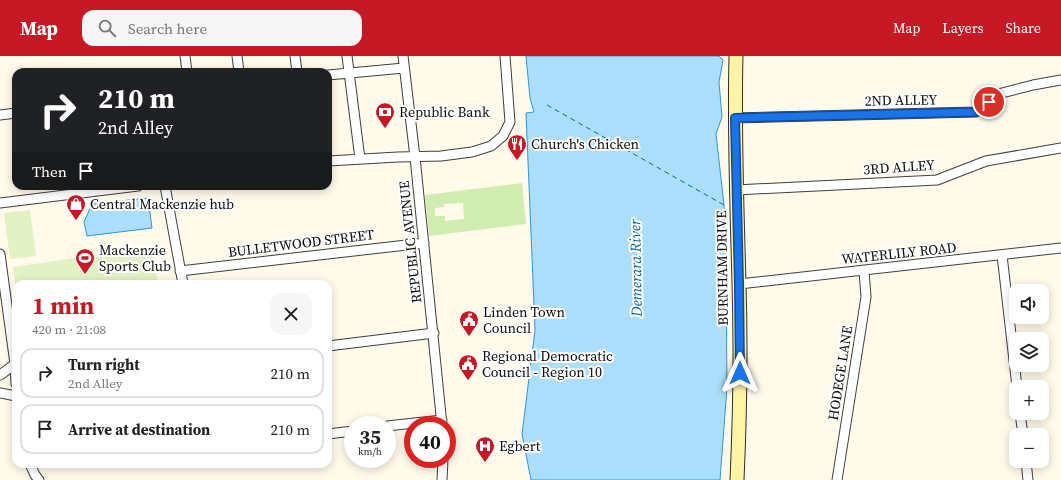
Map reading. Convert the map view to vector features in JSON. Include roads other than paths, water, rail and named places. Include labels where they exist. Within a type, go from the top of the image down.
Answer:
[{"type":"street","points":[[185,56],[186,68]]},
{"type":"street","points":[[237,56],[238,68]]},
{"type":"street","points":[[295,56],[296,68]]},
{"type":"street","points":[[348,56],[360,159]]},
{"type":"street","name":"REPUBLIC AVENUE","points":[[403,56],[434,333],[441,416]]},
{"type":"street","points":[[332,161],[430,157],[472,152],[491,146],[503,136],[510,122],[505,56]]},
{"type":"street","name":"BURNHAM DRIVE","points":[[736,56],[735,118],[740,403],[737,480]]},
{"type":"street","points":[[332,75],[404,68]]},
{"type":"street","name":"2ND ALLEY","points":[[735,118],[976,112],[1002,93],[1061,80]]},
{"type":"street","points":[[0,115],[12,114]]},
{"type":"street","name":"3RD ALLEY","points":[[736,190],[937,180],[986,161],[1061,148]]},
{"type":"street","points":[[0,203],[106,190]]},
{"type":"street","points":[[166,190],[182,280]]},
{"type":"street","name":"BULLETWOOD STREET","points":[[180,271],[424,243]]},
{"type":"street","name":"WATERLILY ROAD","points":[[739,284],[1061,248]]},
{"type":"street","points":[[0,254],[2,296],[12,348]]},
{"type":"street","points":[[1002,255],[1016,380]]},
{"type":"street","name":"HODEGE LANE","points":[[836,480],[866,297],[864,271]]},
{"type":"street","points":[[332,346],[434,333]]},
{"type":"street","points":[[0,375],[12,366]]},
{"type":"street","points":[[0,393],[12,395]]},
{"type":"street","points":[[332,434],[344,432]]},
{"type":"street","points":[[32,468],[39,480]]},
{"type":"street","points":[[442,480],[443,468]]},
{"type":"street","points":[[1027,468],[1028,480]]},
{"type":"water","name":"Demerara River","points":[[526,56],[719,56],[723,60],[719,82],[722,117],[716,134],[724,205],[726,265],[727,387],[720,480],[531,480],[522,434],[535,330],[526,113],[534,112],[530,98]]},
{"type":"water","points":[[148,198],[152,228],[87,236],[84,222],[92,204]]},
{"type":"place","name":"Republic Bank","points":[[385,129]]},
{"type":"place","name":"Church's Chicken","points":[[517,161]]},
{"type":"place","name":"Central Mackenzie hub","points":[[76,221]]},
{"type":"place","name":"Mackenzie Sports Club","points":[[85,275]]},
{"type":"place","name":"Linden Town Council","points":[[469,337]]},
{"type":"place","name":"Regional Democratic Council - Region 10","points":[[468,381]]},
{"type":"place","name":"Egbert","points":[[485,463]]}]
